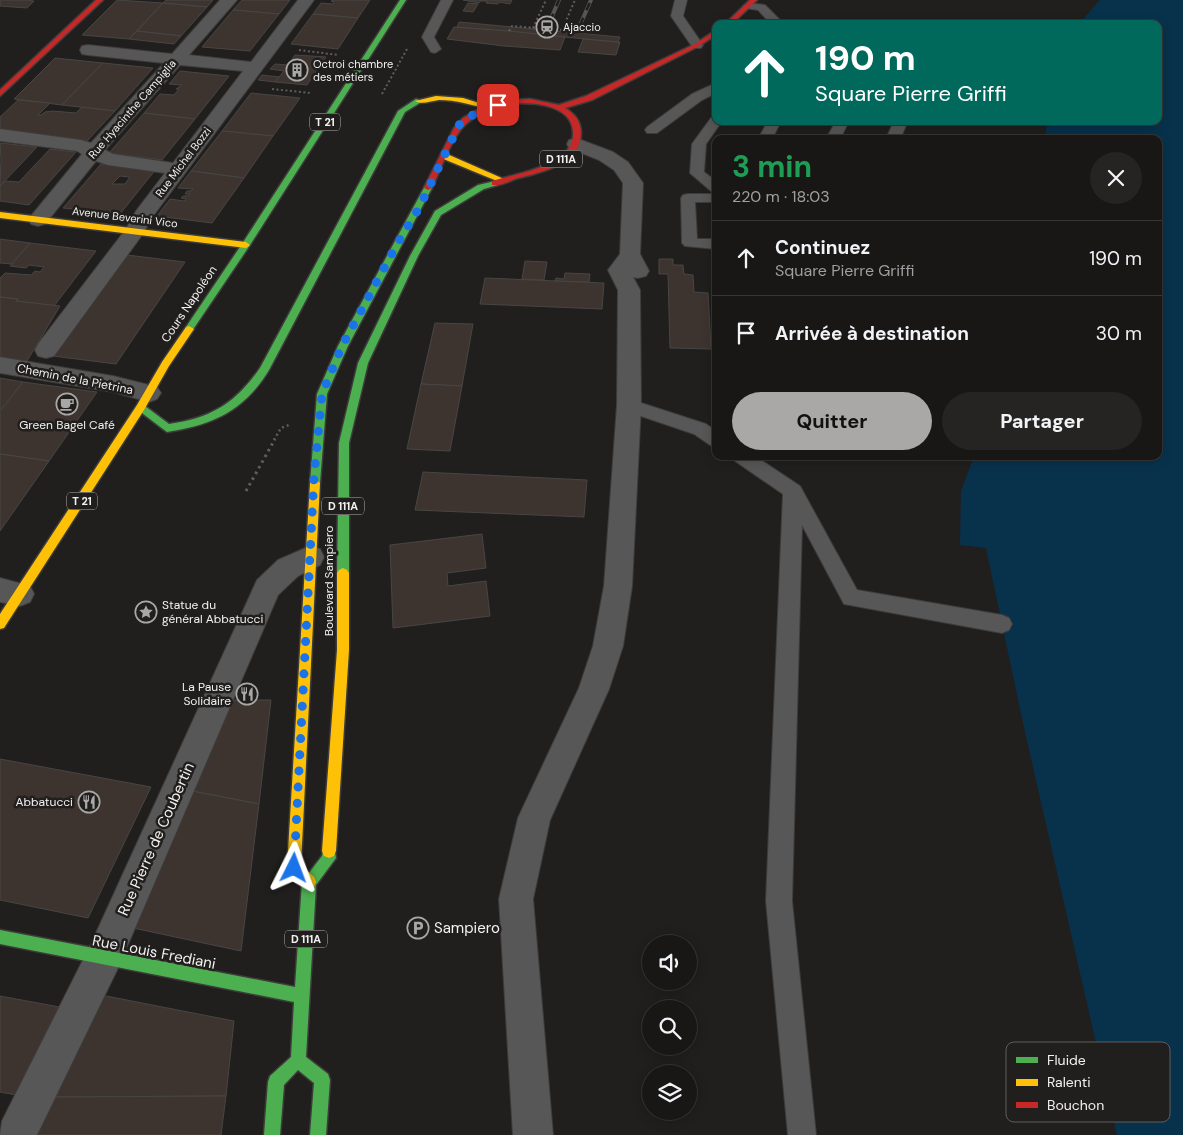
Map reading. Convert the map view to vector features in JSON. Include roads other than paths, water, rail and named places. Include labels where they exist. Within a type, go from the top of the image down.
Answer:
[{"type":"main road","points":[[0,94],[100,0]]},
{"type":"main road","name":"Cours Napoléon","points":[[0,624],[10,592],[145,400],[166,364],[246,245],[403,0]]},
{"type":"main road","points":[[733,20],[755,4]]},
{"type":"main road","points":[[560,107],[589,98],[697,45],[712,35]]},
{"type":"main road","points":[[145,400],[167,428],[186,427],[222,413],[251,390],[264,370],[402,111],[415,102],[445,98],[470,100],[488,107]]},
{"type":"main road","name":"D 111A","points":[[444,156],[459,125],[488,107],[509,102],[527,102],[560,107],[570,114],[576,125],[576,144],[567,155],[553,164],[531,172],[500,179]]},
{"type":"main road","points":[[444,156],[500,179]]},
{"type":"main road","name":"Boulevard Sampiero","points":[[444,156],[419,208],[396,246],[342,346],[322,394],[310,557],[294,868],[310,882],[328,858],[343,650],[344,443],[363,363],[414,256],[438,213],[476,189],[500,179]]},
{"type":"main road","name":"Avenue Beverini Vico","points":[[0,215],[246,245]]},
{"type":"main road","name":"D 111A","points":[[298,1060],[310,882]]},
{"type":"main road","name":"Rue Louis Frediani","points":[[0,937],[302,996]]},
{"type":"main road","points":[[272,1135],[276,1082],[298,1060],[322,1080],[318,1135]]},
{"type":"street","name":"Rue Hyacinthe Campiglia","points":[[38,220],[93,152],[229,0]]},
{"type":"street","name":"Rue Michel Bozzi","points":[[46,350],[135,231],[143,215],[177,169],[306,0]]},
{"type":"street","points":[[88,50],[254,67]]},
{"type":"street","points":[[0,135],[81,146],[117,161],[177,169]]},
{"type":"street","points":[[533,1135],[516,899],[534,818],[594,689],[608,646],[618,586],[629,405],[629,290],[639,272],[630,254],[633,183],[621,166],[606,156],[576,144]]},
{"type":"street","name":"Chemin de la Pietrina","points":[[0,365],[95,381],[145,400]]},
{"type":"street","name":"Rue Pierre de Coubertin","points":[[16,1135],[104,957],[268,588],[288,568],[310,557]]},
{"type":"lane","points":[[435,49],[428,37],[446,0]]},
{"type":"lane","points":[[681,0],[677,16],[697,45]]},
{"type":"lane","points":[[755,4],[773,20]]},
{"type":"lane","points":[[697,97],[697,86],[710,76]]},
{"type":"lane","points":[[652,130],[697,97],[712,90]]},
{"type":"lane","points":[[712,185],[697,173],[699,144],[713,125]]},
{"type":"lane","points":[[712,198],[688,198],[690,242],[712,244]]},
{"type":"lane","points":[[629,405],[700,429],[712,437]]},
{"type":"lane","points":[[747,460],[793,491],[851,598],[1002,624]]},
{"type":"lane","points":[[793,491],[779,901],[802,1135]]},
{"type":"lane","points":[[0,1132],[12,1135]]},
{"type":"water","points":[[1100,0],[1183,0],[1183,1135],[1117,1135],[1114,1122],[1170,1122],[1170,1042],[1096,1042],[1023,723],[986,548],[960,545],[961,491],[973,460],[1162,460],[1162,135],[1045,135],[1047,125],[1162,125],[1162,20],[1082,20]]},
{"type":"railway","points":[[550,21],[559,0]]},
{"type":"railway","points":[[580,25],[591,0]]},
{"type":"place","name":"Ajaccio","points":[[547,27]]},
{"type":"place","name":"Octroi chambre des métiers","points":[[297,70]]},
{"type":"place","name":"Green Bagel Café","points":[[67,404]]},
{"type":"place","name":"Statue du général Abbatucci","points":[[146,612]]},
{"type":"place","name":"La Pause Solidaire","points":[[247,694]]},
{"type":"place","name":"Abbatucci","points":[[89,802]]},
{"type":"place","name":"Sampiero","points":[[418,928]]}]
